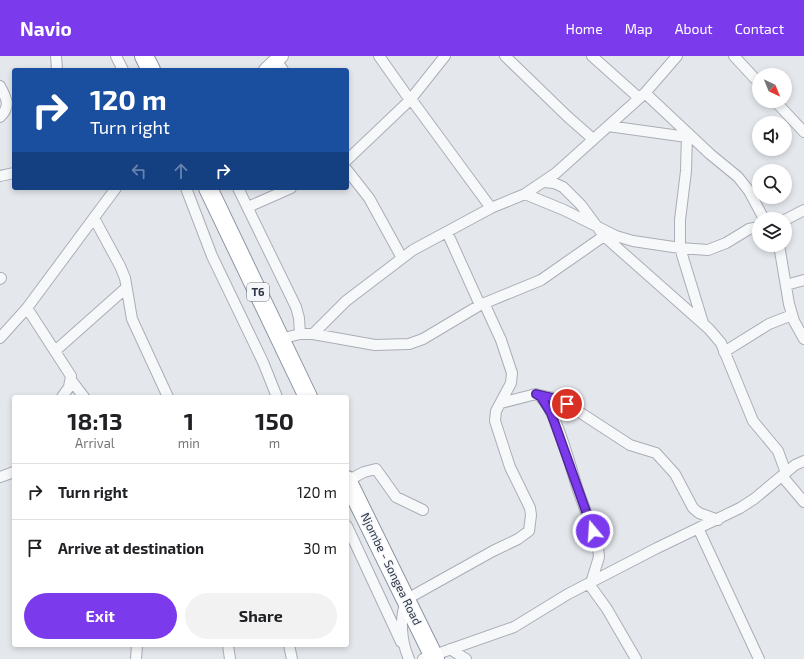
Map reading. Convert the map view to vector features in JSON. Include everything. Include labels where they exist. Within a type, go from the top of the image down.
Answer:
[{"type":"highway","points":[[144,56],[150,68]]},
{"type":"highway","name":"T6","points":[[209,190],[307,395]]},
{"type":"highway","name":"Njombe - Songea Road","points":[[349,485],[407,599],[416,620],[436,656]]},
{"type":"street","points":[[56,56],[57,68]]},
{"type":"street","points":[[116,56],[122,68]]},
{"type":"street","points":[[379,56],[491,208]]},
{"type":"street","points":[[349,158],[410,100],[445,56]]},
{"type":"street","points":[[505,56],[593,139]]},
{"type":"street","points":[[592,56],[642,96],[744,184],[760,212]]},
{"type":"street","points":[[313,334],[346,301],[402,258],[491,208],[525,194],[544,182],[642,96],[677,56]]},
{"type":"street","points":[[734,56],[752,75]]},
{"type":"street","points":[[0,86],[8,103],[8,108],[0,117]]},
{"type":"street","points":[[782,108],[803,128]]},
{"type":"street","points":[[608,126],[687,135]]},
{"type":"street","points":[[687,135],[686,171],[680,220],[680,248],[703,322]]},
{"type":"street","points":[[0,176],[12,173]]},
{"type":"street","points":[[349,173],[369,198],[402,258]]},
{"type":"street","points":[[544,182],[554,183],[563,187],[581,205],[601,232],[662,289],[703,322],[721,343],[753,421],[778,451],[784,475],[804,502]]},
{"type":"street","points":[[0,338],[26,308],[115,190]]},
{"type":"street","points":[[187,190],[212,256],[263,362],[276,395]]},
{"type":"street","points":[[239,190],[296,307],[299,318],[300,334]]},
{"type":"street","points":[[248,207],[286,190]]},
{"type":"street","points":[[525,194],[564,210],[601,232],[633,241],[680,248],[708,250],[726,243],[752,228]]},
{"type":"street","points":[[792,216],[804,210]]},
{"type":"street","points":[[94,218],[120,266],[132,319],[167,395]]},
{"type":"street","points":[[406,652],[402,618],[407,599],[492,551],[518,539],[529,530],[531,515],[530,508],[510,467],[495,421],[495,416],[511,383],[510,366],[501,340],[447,232]]},
{"type":"street","points":[[280,339],[300,334],[313,334],[375,345],[409,344],[423,339],[482,304],[541,280],[601,232]]},
{"type":"street","points":[[780,252],[792,315],[804,339]]},
{"type":"street","points":[[786,285],[804,280]]},
{"type":"street","points":[[55,351],[126,288]]},
{"type":"street","points":[[26,308],[71,376],[69,388],[64,395]]},
{"type":"street","points":[[724,352],[769,324],[792,315]]},
{"type":"street","points":[[71,380],[82,395]]},
{"type":"street","points":[[501,403],[536,394],[553,398],[567,404],[618,439],[630,445],[656,453],[675,474],[693,508],[699,513],[718,520]]},
{"type":"street","points":[[536,394],[544,401],[557,427],[596,541],[599,557],[590,584]]},
{"type":"street","points":[[436,656],[514,627],[563,597],[698,528],[718,520],[754,499],[804,461]]},
{"type":"street","points":[[349,480],[364,472],[376,469],[396,497],[422,510]]},
{"type":"street","points":[[0,477],[12,473]]},
{"type":"street","points":[[698,528],[759,659]]},
{"type":"street","points":[[349,530],[406,652]]},
{"type":"street","points":[[590,584],[611,614],[636,659]]},
{"type":"street","points":[[406,652],[416,620]]},
{"type":"street","points":[[136,659],[137,647]]},
{"type":"street","points":[[228,647],[230,659]]},
{"type":"street","points":[[289,647],[292,659]]},
{"type":"street","points":[[436,656],[466,659]]},
{"type":"route","points":[[567,404],[553,398],[536,394],[541,397],[551,413],[593,531]]}]
